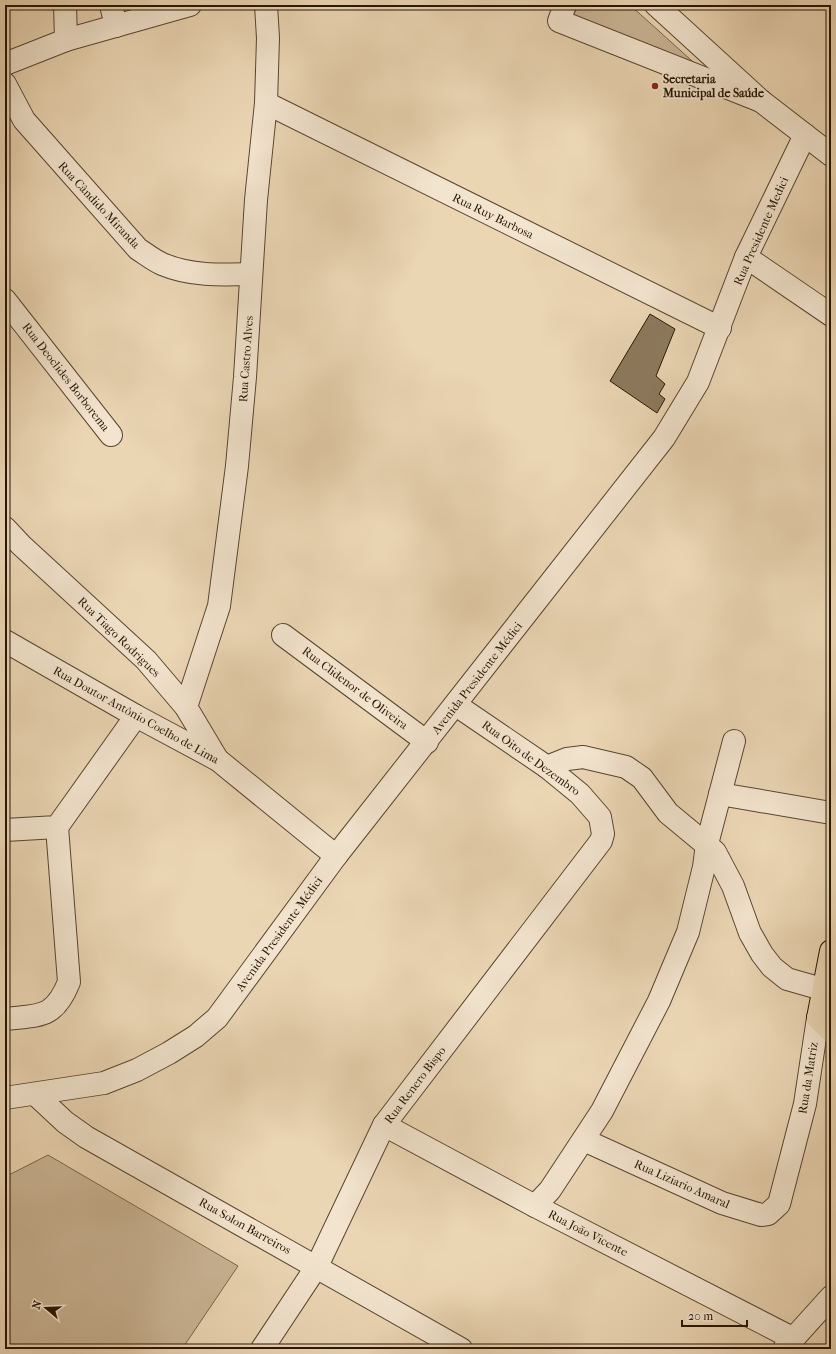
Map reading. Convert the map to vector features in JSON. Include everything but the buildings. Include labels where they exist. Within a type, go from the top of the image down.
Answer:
[{"type":"main road","name":"Rua da Matriz","points":[[824,1025],[822,989],[831,951]]},
{"type":"street","points":[[65,5],[66,40]]},
{"type":"street","points":[[111,5],[116,26]]},
{"type":"street","points":[[5,64],[66,40],[190,5]]},
{"type":"street","name":"Rua Castro Alves","points":[[186,707],[219,606],[238,466],[251,274],[266,103],[268,38],[266,5]]},
{"type":"street","points":[[565,5],[560,21],[762,101]]},
{"type":"street","points":[[656,5],[762,101],[831,156]]},
{"type":"street","name":"Rua Cândido Miranda","points":[[5,84],[24,120],[138,249],[160,263],[187,272],[221,275],[251,274]]},
{"type":"street","name":"Rua Ruy Barbosa","points":[[266,103],[720,328]]},
{"type":"street","name":"Rua Presidente Medici","points":[[720,328],[746,257],[805,135]]},
{"type":"street","points":[[746,257],[831,315]]},
{"type":"street","name":"Rua Deoclides Borborema","points":[[5,300],[111,435]]},
{"type":"street","name":"Avenida Presidente Médici","points":[[7,1099],[104,1083],[137,1070],[196,1036],[217,1018],[336,856],[427,742],[664,438],[698,382],[720,328]]},
{"type":"street","name":"Rua Tiago Rodrigues","points":[[5,528],[21,545],[146,660],[186,707],[218,760]]},
{"type":"street","name":"Rua Clidenor de Oliveira","points":[[283,635],[427,742]]},
{"type":"street","name":"Rua Doutor Antônio Coelho de Lima","points":[[5,640],[136,716],[218,760],[336,856]]},
{"type":"street","name":"Rua Oito de Dezembro","points":[[456,705],[546,767],[580,794],[594,808],[600,818],[602,826],[601,841]]},
{"type":"street","points":[[5,1019],[43,1015],[62,999],[69,982],[57,827],[136,716]]},
{"type":"street","points":[[535,1206],[550,1190],[584,1140],[621,1077],[659,1001],[688,932],[704,867],[707,844],[734,741]]},
{"type":"street","points":[[546,767],[567,760],[583,757],[626,767],[642,778],[668,813],[715,852],[733,886],[750,933],[769,963],[787,979],[822,989]]},
{"type":"street","points":[[720,794],[831,812]]},
{"type":"street","points":[[5,830],[57,827]]},
{"type":"street","name":"Rua Renero Bispo","points":[[262,1349],[317,1266],[384,1126],[601,841]]},
{"type":"street","name":"Rua da Matriz","points":[[779,1204],[824,1025]]},
{"type":"street","name":"Rua Solon Barreiros","points":[[35,1094],[65,1122],[86,1137],[317,1266],[461,1349]]},
{"type":"street","name":"Rua João Vicente","points":[[384,1126],[789,1344]]},
{"type":"street","name":"Rua Liziario Amaral","points":[[584,1140],[730,1206],[761,1215],[768,1214],[779,1204]]},
{"type":"street","points":[[789,1344],[831,1297]]},
{"type":"shaded area","points":[[578,5],[630,5],[701,69],[573,16]]},
{"type":"shaded area","points":[[48,1155],[238,1266],[182,1349],[5,1349],[5,1177]]},
{"type":"place","name":"Secretaria Municipal de Saúde","points":[[655,86]]}]
